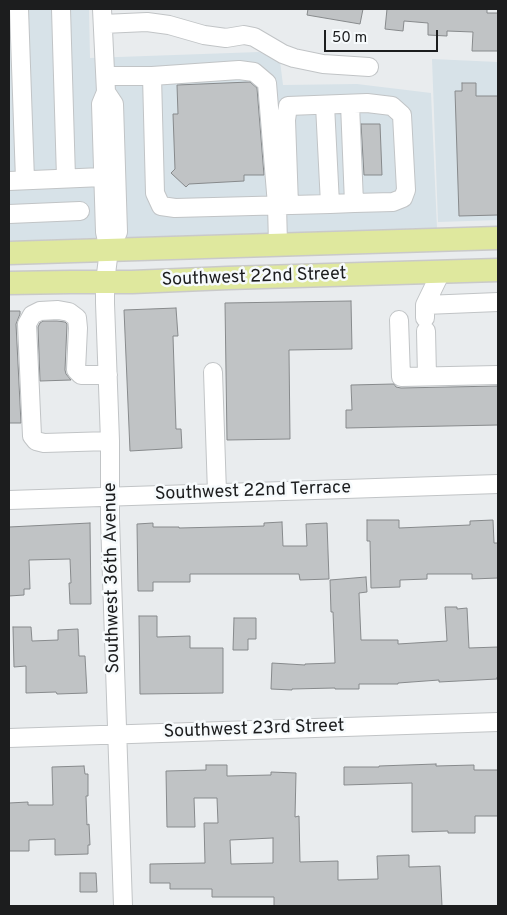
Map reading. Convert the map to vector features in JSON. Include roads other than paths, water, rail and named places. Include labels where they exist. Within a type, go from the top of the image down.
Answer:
[{"type":"main road","name":"Southwest 22nd Street","points":[[9,253],[498,238]]},
{"type":"main road","name":"Southwest 22nd Street","points":[[9,283],[132,282],[498,270]]},
{"type":"street","points":[[19,9],[17,180],[103,177]]},
{"type":"street","points":[[61,9],[66,178]]},
{"type":"street","points":[[109,250],[105,232],[100,104],[106,84],[103,16],[147,22],[226,38],[244,35],[254,37],[283,54],[294,58],[324,64],[369,67]]},
{"type":"street","points":[[106,84],[152,76],[239,70],[254,72],[267,83],[283,205]]},
{"type":"street","points":[[152,76],[154,193],[161,206],[175,208],[283,205],[330,204],[393,202],[403,198],[406,190],[402,115],[392,106],[367,103],[288,106],[283,205],[278,244]]},
{"type":"street","points":[[106,84],[114,104],[118,232],[109,250]]},
{"type":"street","points":[[325,104],[330,204]]},
{"type":"street","points":[[350,104],[354,203]]},
{"type":"street","points":[[9,214],[80,211]]},
{"type":"street","name":"Southwest 36th Avenue","points":[[109,250],[105,282],[105,303],[123,906]]},
{"type":"street","points":[[427,376],[425,318],[441,272]]},
{"type":"street","points":[[425,318],[498,302]]},
{"type":"street","points":[[108,375],[81,375],[76,370],[77,318],[69,312],[58,310],[40,311],[32,315],[27,324],[32,436],[36,441],[44,443],[110,441]]},
{"type":"street","points":[[399,320],[401,377],[491,375]]},
{"type":"street","points":[[213,372],[217,493]]},
{"type":"street","name":"Southwest 22nd Terrace","points":[[9,500],[498,484]]},
{"type":"street","name":"Southwest 23rd Street","points":[[9,738],[498,722]]}]
